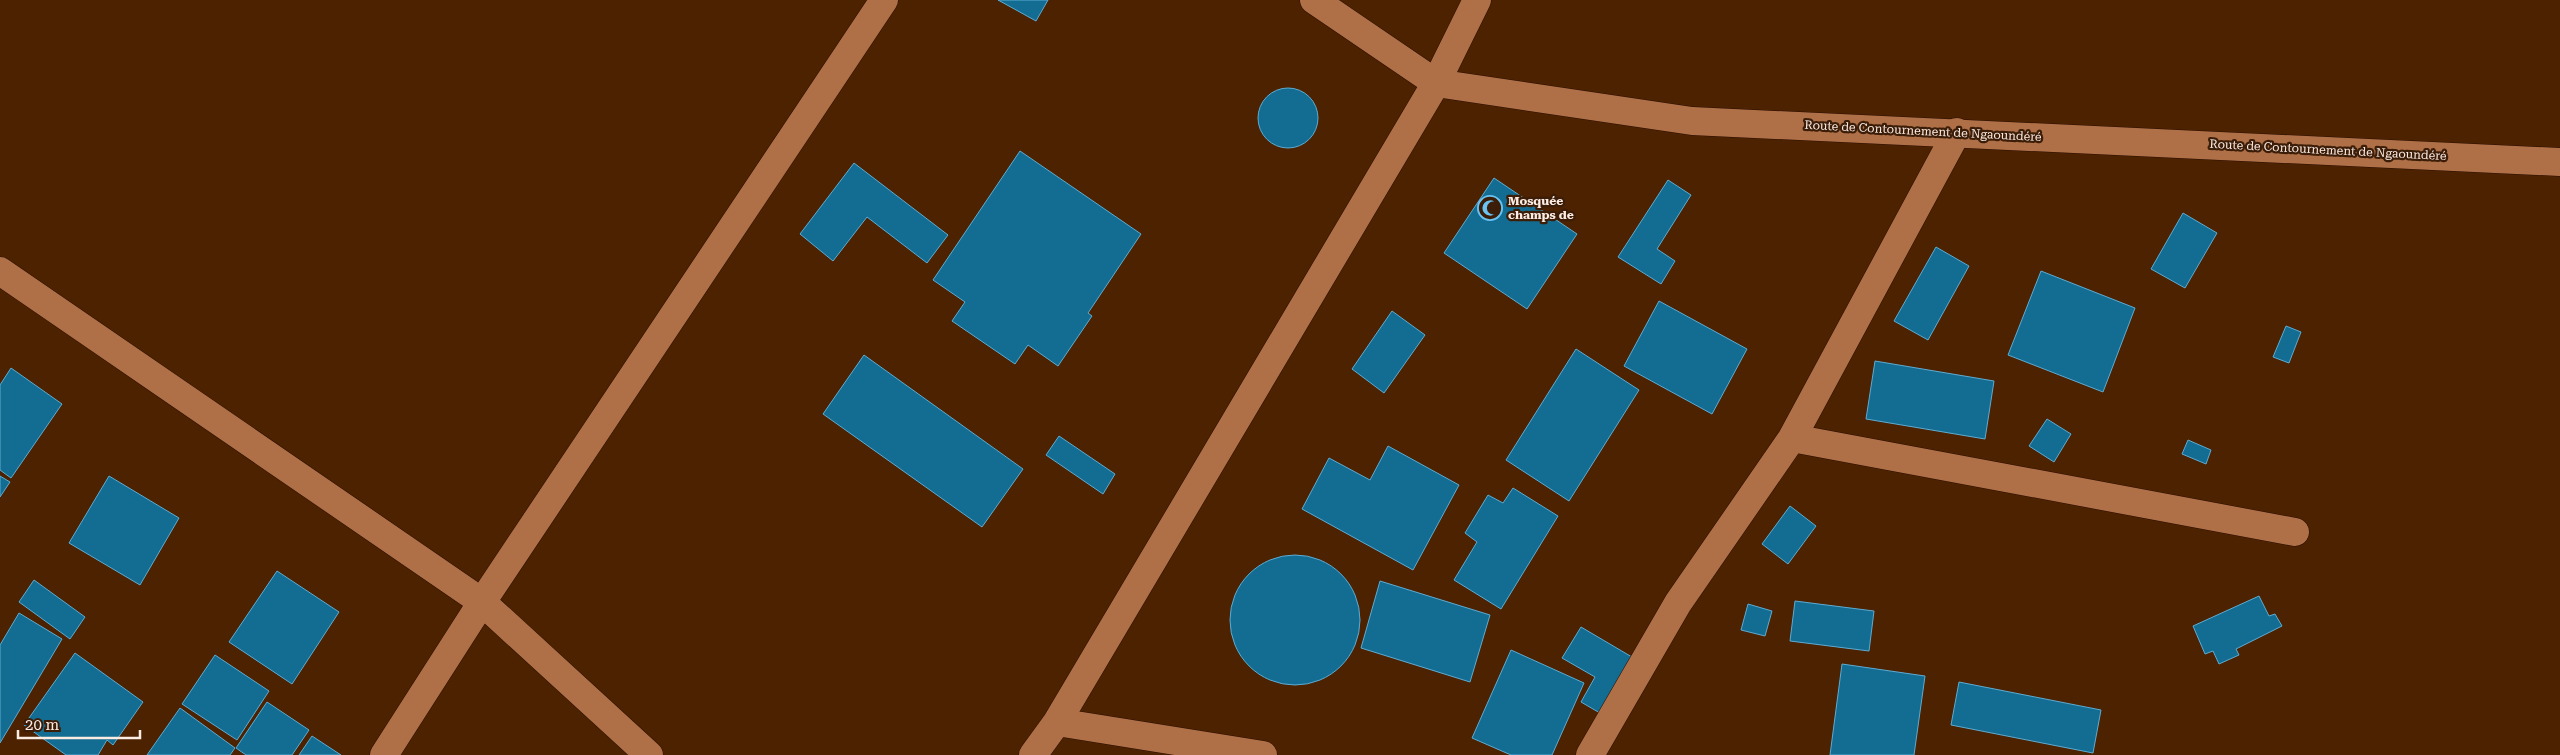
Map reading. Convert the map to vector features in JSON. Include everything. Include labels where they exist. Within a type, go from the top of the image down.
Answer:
[{"type":"street","points":[[384,755],[482,602],[884,0]]},
{"type":"street","name":"Route de Contournement de Ngaoundéré","points":[[1314,0],[1436,83],[1692,121],[1957,132],[2560,162]]},
{"type":"street","points":[[1034,755],[1057,722],[1436,83],[1477,0]]},
{"type":"street","points":[[1590,755],[1678,603],[1792,438],[1957,132]]},
{"type":"street","points":[[0,271],[482,602],[649,755]]},
{"type":"street","points":[[1792,438],[2295,532]]},
{"type":"street","points":[[1057,722],[1263,755]]},
{"type":"building","points":[[998,0],[1048,0],[1036,21]]},
{"type":"building","points":[[1282,88],[1294,88],[1305,93],[1313,101],[1318,112],[1316,130],[1305,143],[1294,148],[1282,148],[1271,143],[1263,135],[1258,124],[1258,112],[1263,101],[1271,93]]},
{"type":"building","points":[[1020,151],[1141,234],[1088,313],[1092,316],[1058,366],[1028,345],[1015,364],[952,321],[965,302],[933,280]]},
{"type":"building","points":[[854,163],[948,235],[927,263],[867,217],[833,261],[800,234]]},
{"type":"building","points":[[1494,178],[1577,234],[1527,309],[1444,253]]},
{"type":"building","points":[[1668,180],[1691,195],[1657,249],[1675,261],[1661,284],[1618,257]]},
{"type":"building","points":[[2183,213],[2217,233],[2185,288],[2151,269]]},
{"type":"building","points":[[1936,247],[1969,266],[1928,340],[1894,321]]},
{"type":"building","points":[[2041,271],[2135,308],[2103,392],[2008,355]]},
{"type":"building","points":[[1659,301],[1747,349],[1712,414],[1624,366]]},
{"type":"building","points":[[1392,311],[1425,335],[1384,393],[1352,369]]},
{"type":"building","points":[[2286,326],[2301,332],[2289,363],[2273,357]]},
{"type":"building","points":[[1576,349],[1639,390],[1569,501],[1506,460]]},
{"type":"building","points":[[864,355],[1023,469],[982,527],[823,414]]},
{"type":"building","points":[[1875,361],[1994,381],[1985,439],[1866,419]]},
{"type":"building","points":[[11,368],[62,404],[11,478],[0,470],[0,385]]},
{"type":"building","points":[[2047,419],[2071,434],[2054,462],[2029,446]]},
{"type":"building","points":[[1059,436],[1115,474],[1103,494],[1046,455]]},
{"type":"building","points":[[2188,440],[2211,450],[2206,464],[2182,454]]},
{"type":"building","points":[[1388,446],[1459,485],[1413,570],[1302,509],[1329,458],[1370,480]]},
{"type":"building","points":[[0,476],[10,482],[0,497]]},
{"type":"building","points":[[109,476],[179,518],[140,585],[69,543]]},
{"type":"building","points":[[1513,488],[1558,516],[1501,609],[1454,580],[1477,542],[1465,533],[1488,495],[1503,503]]},
{"type":"building","points":[[1790,506],[1816,526],[1788,564],[1762,544]]},
{"type":"building","points":[[1295,555],[1320,560],[1341,574],[1355,595],[1360,620],[1355,645],[1341,666],[1320,680],[1295,685],[1270,680],[1249,666],[1235,645],[1230,620],[1235,595],[1249,574],[1270,560]]},
{"type":"building","points":[[277,571],[339,612],[292,684],[229,642]]},
{"type":"building","points":[[34,580],[85,617],[70,639],[19,602]]},
{"type":"building","points":[[1380,581],[1490,615],[1470,682],[1361,648]]},
{"type":"building","points":[[2259,596],[2269,616],[2275,614],[2282,626],[2236,649],[2239,655],[2219,664],[2213,651],[2205,654],[2193,626]]},
{"type":"building","points":[[1795,601],[1874,611],[1869,651],[1790,641]]},
{"type":"building","points":[[1748,604],[1772,611],[1765,636],[1741,630]]},
{"type":"building","points":[[19,613],[62,639],[0,743],[0,645]]},
{"type":"building","points":[[1581,627],[1637,660],[1605,716],[1581,702],[1595,677],[1562,658]]},
{"type":"building","points":[[1511,650],[1584,683],[1552,755],[1511,755],[1472,738]]},
{"type":"building","points":[[75,653],[143,702],[113,745],[107,740],[98,755],[66,755],[24,725]]},
{"type":"building","points":[[215,655],[269,691],[237,740],[182,704]]},
{"type":"building","points":[[1842,664],[1925,676],[1914,755],[1830,755]]},
{"type":"building","points":[[1959,682],[2101,710],[2093,753],[1951,725]]},
{"type":"building","points":[[267,702],[309,730],[292,755],[246,755],[236,748]]},
{"type":"building","points":[[180,708],[235,748],[230,755],[147,755]]},
{"type":"building","points":[[312,736],[341,755],[299,755]]},
{"type":"place","name":"Mosquée champs de","points":[[1490,208]]}]
